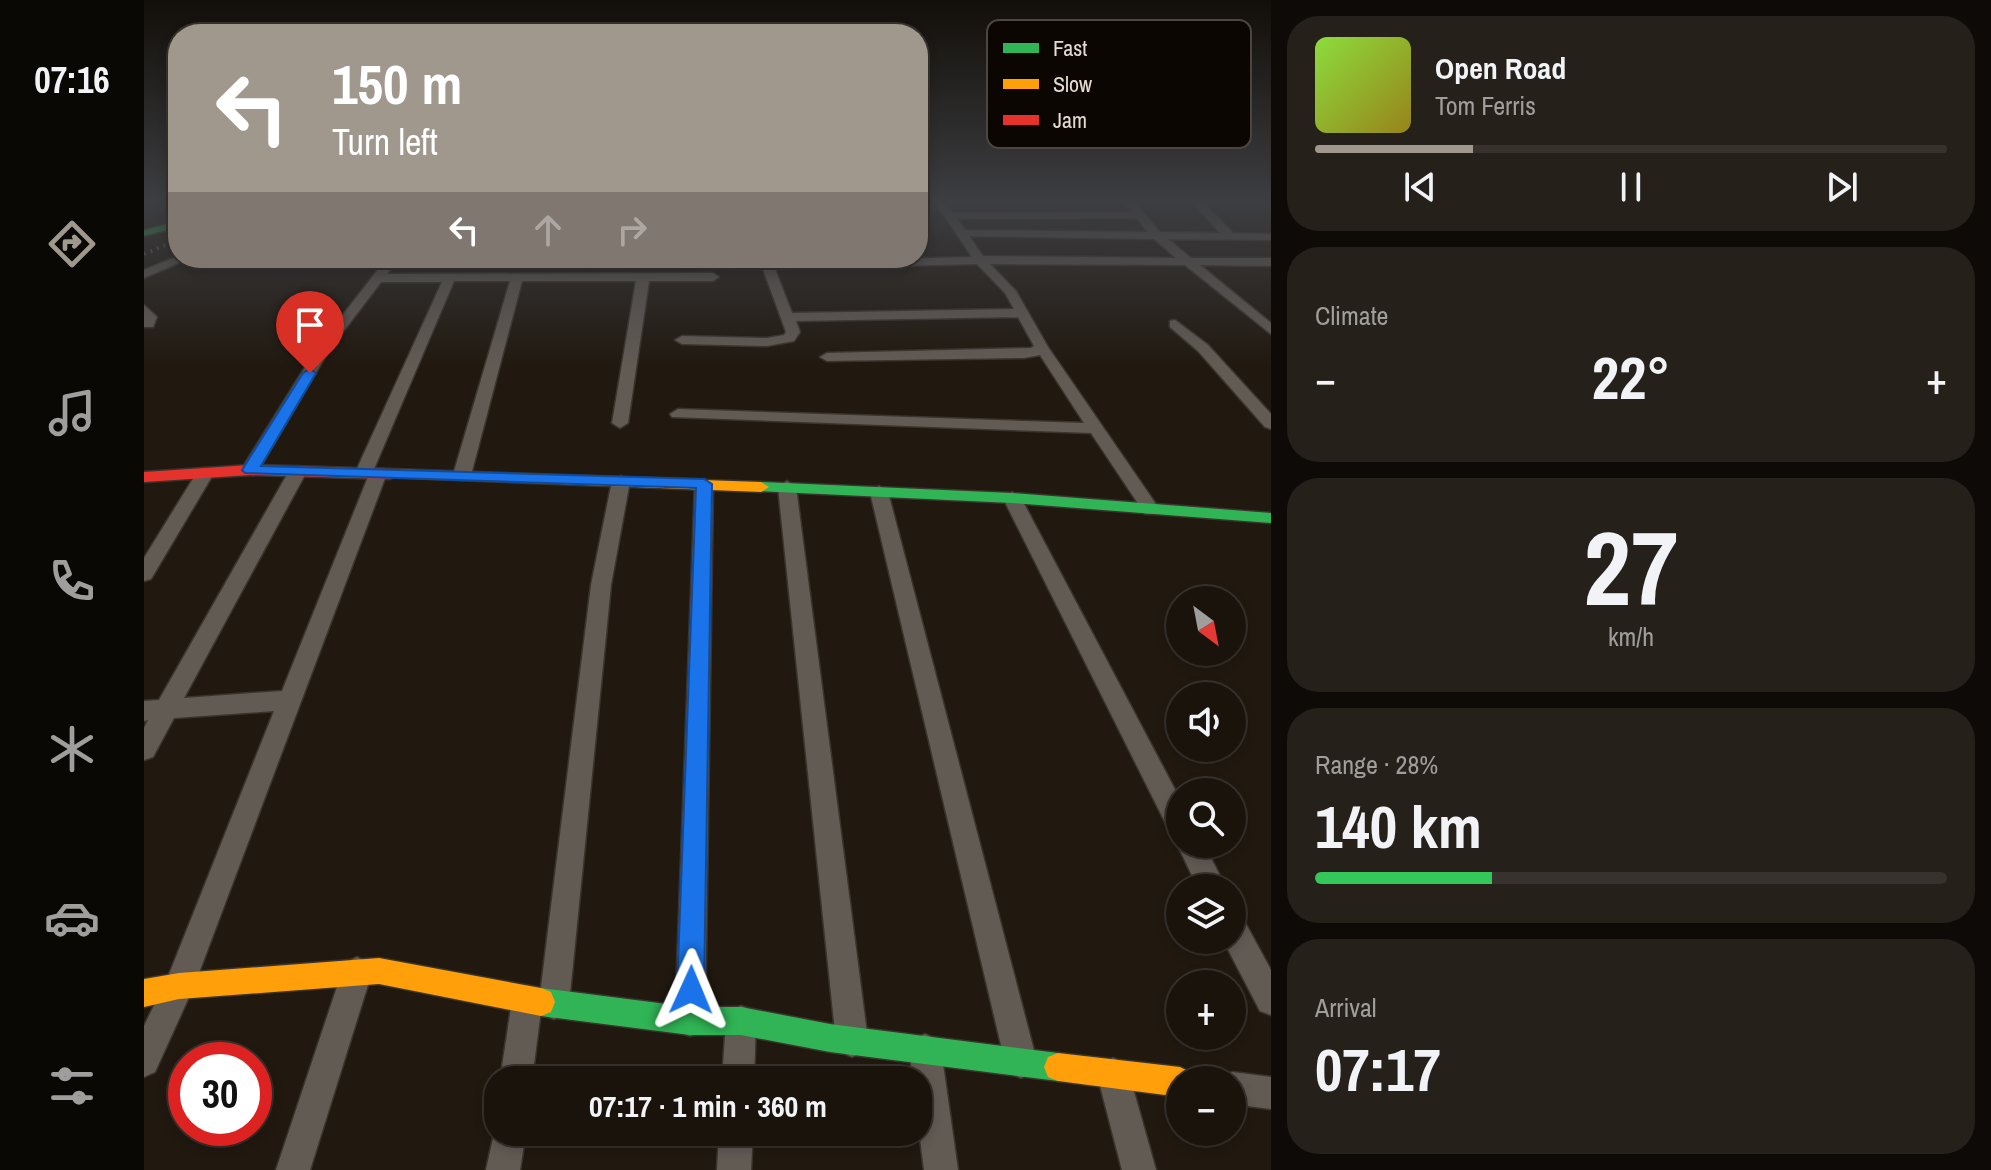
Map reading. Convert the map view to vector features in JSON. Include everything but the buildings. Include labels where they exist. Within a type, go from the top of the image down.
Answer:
[{"type":"street","points":[[977,257],[1010,291],[1041,347],[1151,510]]},
{"type":"street","points":[[1180,257],[1271,330]]},
{"type":"street","points":[[928,260],[1265,262],[1271,272]]},
{"type":"street","points":[[144,274],[168,264]]},
{"type":"street","points":[[250,470],[324,348],[384,268]]},
{"type":"street","points":[[682,340],[789,338],[793,332],[789,317],[769,268]]},
{"type":"street","points":[[144,1061],[179,986],[290,700],[371,473],[450,277]]},
{"type":"street","points":[[462,475],[517,277]]},
{"type":"street","points":[[620,423],[643,277]]},
{"type":"street","points":[[375,278],[713,277]]},
{"type":"street","points":[[144,309],[150,317],[148,324]]},
{"type":"street","points":[[789,317],[1023,313]]},
{"type":"street","points":[[1175,324],[1203,348],[1271,424]]},
{"type":"street","points":[[827,357],[1024,354],[1036,352],[1041,347]]},
{"type":"street","points":[[678,414],[1095,428]]},
{"type":"street","points":[[144,477],[250,470],[462,475],[1012,498],[1271,518]]},
{"type":"street","points":[[144,750],[298,471]]},
{"type":"street","points":[[144,574],[205,473]]},
{"type":"street","points":[[520,1066],[540,1002],[601,585],[621,481]]},
{"type":"street","points":[[690,1021],[704,484]]},
{"type":"street","points":[[787,487],[852,1041]]},
{"type":"street","points":[[879,492],[1021,1062]]},
{"type":"street","points":[[1012,498],[1166,798]]},
{"type":"street","points":[[144,711],[290,700]]},
{"type":"street","points":[[1246,953],[1271,1000]]},
{"type":"street","points":[[144,993],[179,986],[379,971],[540,1002],[690,1021],[741,1021],[852,1041],[1166,1080]]},
{"type":"street","points":[[293,1170],[357,972]]},
{"type":"street","points":[[739,1066],[741,1021]]},
{"type":"street","points":[[925,1050],[941,1170]]},
{"type":"street","points":[[1113,1074],[1139,1170]]},
{"type":"street","points":[[1246,1090],[1271,1093]]},
{"type":"street","points":[[503,1170],[507,1146]]},
{"type":"street","points":[[734,1170],[735,1146]]},
{"type":"traffic: fast","points":[[761,487],[1012,498],[1271,518]]},
{"type":"traffic: fast","points":[[541,1002],[690,1021],[741,1021],[830,1038],[1058,1067]]},
{"type":"traffic: slow","points":[[390,474],[761,487]]},
{"type":"traffic: slow","points":[[144,993],[179,986],[379,971],[541,1002]]},
{"type":"traffic: slow","points":[[1058,1067],[1166,1080]]},
{"type":"traffic: jam","points":[[144,477],[250,470],[390,474]]},
{"type":"route","points":[[310,373],[250,470],[704,484],[691,990]]}]
